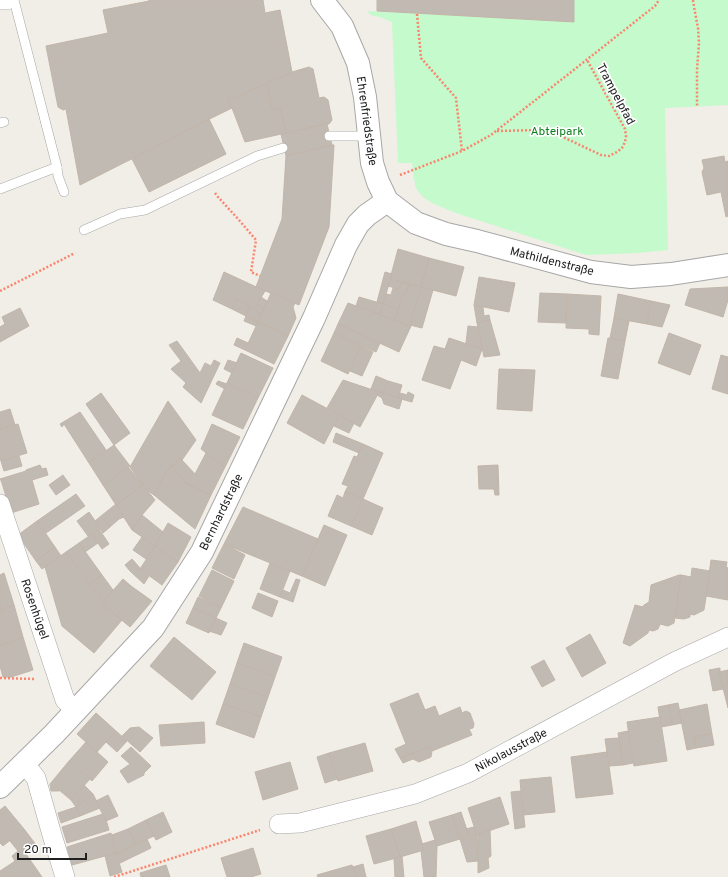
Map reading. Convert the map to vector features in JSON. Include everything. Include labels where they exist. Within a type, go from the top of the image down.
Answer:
[{"type":"street","points":[[0,0],[7,0]]},
{"type":"street","name":"Ehrenfriedstraße","points":[[322,0],[342,26],[358,62],[365,97],[372,163],[383,192]]},
{"type":"street","name":"Mathildenstraße","points":[[383,192],[416,223],[431,229],[590,272],[631,277],[671,274],[728,265]]},
{"type":"street","name":"Bernhardstraße","points":[[0,787],[54,734],[153,628],[202,552],[314,318],[346,246],[358,224],[367,215],[383,192]]},
{"type":"street","name":"Rosenhügel","points":[[0,504],[65,700],[76,711]]},
{"type":"street","name":"Nikolausstraße","points":[[279,824],[300,823],[415,794],[468,773],[674,662],[728,637]]},
{"type":"street","points":[[24,764],[36,778],[65,877]]},
{"type":"lane","points":[[14,0],[57,167],[58,176],[64,192]]},
{"type":"lane","points":[[329,136],[370,136]]},
{"type":"lane","points":[[84,230],[120,214],[145,210],[257,156],[283,148]]},
{"type":"lane","points":[[0,188],[57,167]]},
{"type":"path","points":[[383,192],[413,170],[462,151],[491,135],[655,6],[659,0]]},
{"type":"path","points":[[693,0],[699,43],[696,70],[697,106]]},
{"type":"path","points":[[417,14],[420,58],[456,98],[462,151]]},
{"type":"path","name":"Trampelpfad","points":[[496,131],[538,130],[563,137],[601,155],[609,156],[617,152],[622,148],[625,142],[626,129],[587,60]]},
{"type":"path","points":[[224,204],[256,240],[251,272],[260,276]]},
{"type":"path","points":[[0,292],[75,253]]},
{"type":"path","points":[[0,678],[59,680]]},
{"type":"path","points":[[114,877],[279,824]]},
{"type":"green space","name":"Abteipark","points":[[574,0],[728,0],[728,105],[665,108],[668,250],[586,255],[456,213],[430,202],[419,192],[416,187],[412,163],[398,163],[392,22],[371,15],[367,11],[574,22]]},
{"type":"building","points":[[149,0],[263,0],[265,13],[280,10],[292,72],[228,101],[232,108],[80,185],[66,109],[63,110],[58,107],[46,46],[108,33],[103,10]]},
{"type":"building","points":[[377,0],[574,0],[574,22],[377,11]]},
{"type":"building","points":[[309,67],[313,69],[319,98],[324,97],[328,100],[332,120],[329,124],[286,133],[280,108],[272,110],[267,83],[292,72]]},
{"type":"building","points":[[267,83],[272,110],[280,108],[286,133],[245,142],[228,101]]},
{"type":"building","points":[[209,119],[226,154],[149,192],[132,159]]},
{"type":"building","points":[[327,124],[332,145],[286,156],[281,134]]},
{"type":"building","points":[[334,145],[329,227],[299,305],[256,287],[282,219],[286,156]]},
{"type":"building","points":[[724,156],[725,162],[728,161],[728,216],[726,217],[721,192],[707,195],[702,172],[704,168],[702,160]]},
{"type":"building","points":[[398,249],[429,258],[421,287],[390,279]]},
{"type":"building","points":[[429,258],[464,267],[456,296],[421,287]]},
{"type":"building","points":[[224,272],[265,291],[258,303],[258,306],[264,309],[261,315],[256,309],[236,299],[232,309],[213,300]]},
{"type":"building","points":[[385,272],[392,274],[383,304],[377,302]]},
{"type":"building","points":[[479,277],[515,283],[509,312],[474,305]]},
{"type":"building","points":[[390,279],[402,282],[399,289],[388,286]]},
{"type":"building","points":[[402,282],[409,284],[407,291],[403,294],[398,310],[383,304],[386,294],[391,295],[393,288],[399,289]]},
{"type":"building","points":[[409,284],[421,287],[410,326],[395,320],[403,294],[407,291]]},
{"type":"building","points":[[421,287],[433,290],[422,328],[410,325]]},
{"type":"building","points":[[728,287],[728,300],[723,317],[685,305],[690,289]]},
{"type":"building","points":[[271,293],[295,303],[293,307],[296,318],[288,336],[258,322]]},
{"type":"building","points":[[540,293],[567,294],[566,323],[538,322]]},
{"type":"building","points":[[567,294],[601,296],[599,335],[589,334],[589,329],[566,328]]},
{"type":"building","points":[[618,294],[651,301],[647,324],[614,318]]},
{"type":"building","points":[[261,297],[267,301],[264,309],[258,305]]},
{"type":"building","points":[[359,297],[383,304],[380,315],[356,306]]},
{"type":"building","points":[[236,299],[250,306],[246,316],[232,309]]},
{"type":"building","points":[[651,301],[670,305],[662,327],[647,324]]},
{"type":"building","points":[[348,303],[411,326],[399,352],[338,324]]},
{"type":"building","points":[[383,304],[398,310],[395,320],[380,315]]},
{"type":"building","points":[[474,305],[483,307],[484,316],[489,315],[490,320],[477,323]]},
{"type":"building","points":[[250,306],[256,309],[261,315],[258,322],[246,316]]},
{"type":"building","points":[[20,308],[29,326],[0,342],[0,327],[5,324],[2,317]]},
{"type":"building","points":[[246,316],[258,322],[256,326],[244,321]]},
{"type":"building","points":[[614,318],[629,321],[625,341],[610,338]]},
{"type":"building","points":[[490,320],[500,355],[484,357],[477,323]]},
{"type":"building","points":[[258,322],[288,336],[274,364],[245,350]]},
{"type":"building","points":[[338,324],[380,343],[376,352],[334,333]]},
{"type":"building","points":[[468,326],[478,327],[482,349],[466,343]]},
{"type":"building","points":[[334,333],[361,346],[348,374],[321,361]]},
{"type":"building","points":[[669,333],[701,345],[690,375],[658,363]]},
{"type":"building","points":[[237,338],[248,343],[245,350],[234,345]]},
{"type":"building","points":[[449,338],[482,349],[476,366],[461,360],[450,389],[422,380],[434,346],[445,349]]},
{"type":"building","points":[[608,338],[625,341],[618,379],[601,376]]},
{"type":"building","points":[[177,341],[200,373],[205,363],[211,366],[214,360],[220,363],[201,403],[183,387],[186,383],[171,369],[181,361],[169,345]]},
{"type":"building","points":[[361,346],[373,352],[362,376],[350,371]]},
{"type":"building","points":[[241,353],[273,368],[258,398],[227,383]]},
{"type":"building","points":[[721,355],[728,357],[728,394],[712,389]]},
{"type":"building","points":[[228,360],[237,363],[232,373],[224,369]]},
{"type":"building","points":[[499,369],[535,370],[532,411],[497,409]]},
{"type":"building","points":[[376,376],[388,381],[383,393],[371,389]]},
{"type":"building","points":[[343,380],[379,392],[360,427],[327,408]]},
{"type":"building","points":[[218,381],[227,384],[225,389],[216,384]]},
{"type":"building","points":[[388,381],[402,385],[398,398],[383,393]]},
{"type":"building","points":[[227,383],[258,398],[243,429],[212,415]]},
{"type":"building","points":[[379,392],[402,399],[399,409],[384,404],[382,398],[377,395]]},
{"type":"building","points":[[408,392],[414,395],[412,402],[398,398],[400,393],[407,395]]},
{"type":"building","points":[[101,393],[130,433],[114,445],[86,404]]},
{"type":"building","points":[[302,395],[339,415],[324,444],[287,423]]},
{"type":"building","points":[[168,401],[196,440],[182,460],[180,458],[174,466],[173,465],[166,471],[154,495],[147,490],[130,467]]},
{"type":"building","points":[[10,409],[15,425],[0,429],[0,412]]},
{"type":"building","points":[[80,412],[106,450],[89,463],[64,424],[62,427],[60,424]]},
{"type":"building","points":[[339,415],[354,423],[349,433],[334,426]]},
{"type":"building","points":[[18,424],[27,453],[1,461],[0,429]]},
{"type":"building","points":[[212,424],[240,437],[225,467],[201,449]]},
{"type":"building","points":[[336,433],[363,444],[359,453],[333,442]]},
{"type":"building","points":[[363,444],[383,453],[363,499],[345,492],[348,486],[342,484],[354,456],[357,457]]},
{"type":"building","points":[[114,445],[130,466],[103,485],[89,463]]},
{"type":"building","points":[[206,453],[225,467],[211,495],[186,483],[172,466],[174,466],[180,458],[195,474]]},
{"type":"building","points":[[19,456],[22,466],[4,471],[1,461]]},
{"type":"building","points":[[40,465],[42,469],[46,468],[48,475],[32,480],[39,504],[11,513],[0,479]]},
{"type":"building","points":[[498,465],[499,495],[495,495],[494,489],[479,489],[478,466]]},
{"type":"building","points":[[172,466],[186,483],[211,495],[195,529],[154,495],[166,471]]},
{"type":"building","points":[[128,467],[143,485],[116,505],[103,485]]},
{"type":"building","points":[[63,475],[70,485],[56,495],[49,485]]},
{"type":"building","points":[[143,485],[155,500],[132,530],[116,505]]},
{"type":"building","points":[[345,492],[363,499],[351,526],[328,516],[337,495],[343,498]]},
{"type":"building","points":[[76,494],[85,506],[46,533],[37,521]]},
{"type":"building","points":[[363,499],[383,508],[372,535],[351,526]]},
{"type":"building","points":[[116,504],[124,517],[119,519],[110,527],[101,516]]},
{"type":"building","points":[[243,507],[318,539],[302,576],[224,544]]},
{"type":"building","points":[[89,512],[100,528],[88,536],[77,521]]},
{"type":"building","points":[[142,515],[163,532],[155,546],[132,530]]},
{"type":"building","points":[[101,516],[110,527],[103,533],[95,521]]},
{"type":"building","points":[[37,521],[55,547],[36,561],[18,535]]},
{"type":"building","points":[[168,523],[191,537],[178,562],[155,546]]},
{"type":"building","points":[[324,525],[347,535],[325,586],[302,576]]},
{"type":"building","points":[[99,529],[109,544],[102,549],[92,534]]},
{"type":"building","points":[[92,534],[98,543],[85,552],[79,543]]},
{"type":"building","points":[[142,537],[155,546],[146,559],[133,550]]},
{"type":"building","points":[[79,543],[102,575],[90,584],[66,552]]},
{"type":"building","points":[[224,544],[245,555],[234,579],[212,568]]},
{"type":"building","points":[[155,546],[178,562],[162,585],[140,569]]},
{"type":"building","points":[[55,547],[61,556],[42,569],[36,561]]},
{"type":"building","points":[[66,552],[106,607],[122,620],[94,653],[62,626],[45,567]]},
{"type":"building","points":[[132,559],[140,569],[149,576],[144,584],[125,565]]},
{"type":"building","points":[[711,560],[727,562],[728,600],[706,596]]},
{"type":"building","points":[[270,563],[290,571],[280,597],[260,589]]},
{"type":"building","points":[[692,568],[710,571],[704,610],[694,615],[690,614],[690,617],[684,619],[675,618],[681,575],[691,577]]},
{"type":"building","points":[[212,570],[234,581],[221,608],[199,596]]},
{"type":"building","points":[[4,573],[14,605],[0,611],[0,575]]},
{"type":"building","points":[[102,575],[113,590],[103,602],[90,584]]},
{"type":"building","points":[[681,575],[674,623],[668,626],[660,624],[658,629],[653,631],[649,630],[648,633],[630,646],[623,643],[635,605],[643,607],[649,602],[651,585]]},
{"type":"building","points":[[123,579],[152,601],[130,627],[106,607],[103,602]]},
{"type":"building","points":[[296,579],[300,580],[293,602],[280,597],[283,590],[290,593]]},
{"type":"building","points":[[258,593],[278,601],[272,617],[252,608]]},
{"type":"building","points":[[198,597],[221,608],[216,618],[193,608]]},
{"type":"building","points":[[14,605],[23,637],[0,646],[0,611]]},
{"type":"building","points":[[193,608],[216,618],[209,633],[186,623]]},
{"type":"building","points":[[216,618],[227,623],[221,635],[209,631]]},
{"type":"building","points":[[590,634],[606,663],[582,677],[566,648]]},
{"type":"building","points":[[23,637],[33,670],[11,677],[3,677],[0,666],[0,646]]},
{"type":"building","points":[[174,637],[216,672],[192,700],[150,666]]},
{"type":"building","points":[[244,643],[282,657],[275,677],[237,663]]},
{"type":"building","points":[[544,660],[555,680],[542,687],[531,667]]},
{"type":"building","points":[[237,663],[275,677],[268,697],[230,684]]},
{"type":"building","points":[[720,668],[719,672],[723,689],[713,691],[709,670]]},
{"type":"building","points":[[728,670],[728,708],[719,672]]},
{"type":"building","points":[[230,684],[268,697],[261,717],[223,704]]},
{"type":"building","points":[[418,693],[425,710],[435,706],[439,716],[460,707],[462,713],[466,711],[470,713],[474,724],[473,728],[469,729],[472,735],[432,751],[430,747],[400,758],[395,749],[406,744],[390,704]]},
{"type":"building","points":[[678,703],[682,723],[672,725],[668,705]]},
{"type":"building","points":[[223,704],[261,717],[254,738],[216,724]]},
{"type":"building","points":[[707,704],[712,734],[694,737],[696,748],[687,750],[679,710]]},
{"type":"building","points":[[668,705],[672,725],[661,727],[658,707]]},
{"type":"building","points":[[96,713],[116,731],[97,752],[77,734]]},
{"type":"building","points":[[660,717],[667,761],[634,766],[627,722]]},
{"type":"building","points":[[204,722],[205,743],[161,746],[159,725]]},
{"type":"building","points":[[139,727],[153,738],[140,752],[122,736],[130,728]]},
{"type":"building","points":[[116,731],[127,741],[117,752],[106,742]]},
{"type":"building","points":[[628,731],[633,763],[623,765],[618,733]]},
{"type":"building","points":[[712,734],[714,745],[696,748],[694,737]]},
{"type":"building","points":[[619,738],[623,765],[609,766],[605,739]]},
{"type":"building","points":[[86,742],[108,762],[92,781],[69,761]]},
{"type":"building","points":[[365,743],[373,771],[338,781],[329,753]]},
{"type":"building","points":[[131,747],[151,766],[144,773],[144,775],[128,783],[120,771],[130,764],[121,756]]},
{"type":"building","points":[[430,747],[432,751],[431,757],[419,762],[413,759],[403,763],[400,758]]},
{"type":"building","points":[[607,752],[613,794],[576,798],[571,757]]},
{"type":"building","points":[[329,753],[337,779],[325,783],[317,757]]},
{"type":"building","points":[[69,761],[90,779],[71,800],[59,790],[51,791],[50,784]]},
{"type":"building","points":[[290,762],[298,789],[263,800],[255,772]]},
{"type":"building","points":[[551,777],[555,812],[523,815],[520,780]]},
{"type":"building","points":[[84,785],[93,794],[76,807],[71,800]]},
{"type":"building","points":[[521,791],[525,827],[515,829],[511,792]]},
{"type":"building","points":[[93,794],[100,808],[80,816],[76,807]]},
{"type":"building","points":[[108,795],[118,816],[106,821],[96,801]]},
{"type":"building","points":[[500,797],[509,824],[477,835],[468,808]]},
{"type":"building","points":[[5,806],[24,829],[3,846],[0,843],[0,810]]},
{"type":"building","points":[[76,807],[80,816],[61,823],[58,813]]},
{"type":"building","points":[[163,812],[172,832],[156,840],[146,820]]},
{"type":"building","points":[[461,812],[469,836],[460,839],[452,815]]},
{"type":"building","points":[[103,814],[109,830],[67,843],[62,827]]},
{"type":"building","points":[[452,815],[460,839],[437,846],[429,822]]},
{"type":"building","points":[[146,820],[154,836],[136,844],[128,829]]},
{"type":"building","points":[[416,821],[424,850],[400,857],[391,829]]},
{"type":"building","points":[[474,827],[477,835],[478,861],[467,862],[460,839],[469,836],[466,829]]},
{"type":"building","points":[[24,829],[37,846],[15,861],[12,856],[18,851],[10,841]]},
{"type":"building","points":[[128,829],[136,844],[117,854],[112,835]]},
{"type":"building","points":[[391,829],[400,857],[374,864],[366,836]]},
{"type":"building","points":[[490,830],[491,856],[488,858],[489,868],[478,873],[478,835]]},
{"type":"building","points":[[111,833],[116,853],[72,865],[67,847]]},
{"type":"building","points":[[147,839],[151,848],[120,863],[117,854]]},
{"type":"building","points":[[435,840],[437,847],[436,877],[424,877],[421,851],[424,850],[422,844]]},
{"type":"building","points":[[253,848],[261,874],[251,877],[227,877],[221,858]]},
{"type":"building","points":[[116,853],[122,872],[110,876],[105,856]]},
{"type":"building","points":[[26,854],[42,877],[0,877],[0,871]]},
{"type":"building","points":[[402,856],[404,877],[395,877],[394,859]]},
{"type":"building","points":[[363,864],[366,877],[356,877],[353,867]]},
{"type":"building","points":[[166,865],[170,877],[141,877],[140,873]]},
{"type":"building","points":[[352,865],[356,877],[318,877],[317,875]]}]
